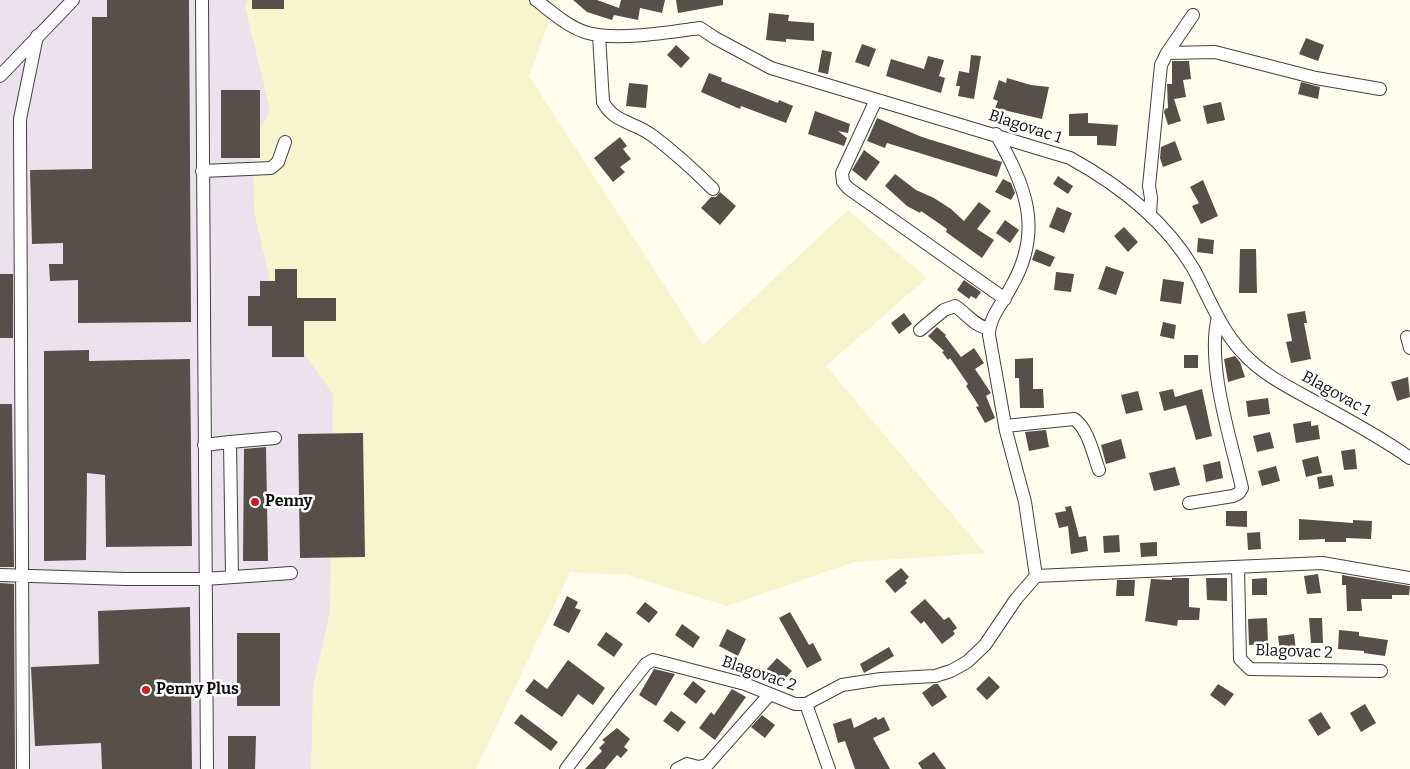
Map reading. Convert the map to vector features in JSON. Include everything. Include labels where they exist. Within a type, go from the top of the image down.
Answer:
[{"type":"street","points":[[0,76],[72,0]]},
{"type":"street","points":[[202,0],[207,769]]},
{"type":"street","name":"Blagovac 1","points":[[536,0],[574,27],[599,35],[673,32],[700,28],[771,68],[996,134],[1070,158],[1096,172],[1150,214],[1170,234],[1193,269],[1218,317],[1243,353],[1260,369],[1369,431],[1410,458]]},
{"type":"street","points":[[1150,214],[1151,198],[1149,186],[1161,65],[1193,15]]},
{"type":"street","points":[[599,35],[603,102],[608,110],[618,120],[650,134],[677,155],[713,189]]},
{"type":"street","points":[[23,769],[20,119],[36,36]]},
{"type":"street","points":[[1167,53],[1215,52],[1316,78],[1380,88]]},
{"type":"street","points":[[876,100],[842,173],[843,182],[848,188],[1005,299]]},
{"type":"street","points":[[996,134],[1016,170],[1023,188],[1028,213],[1028,239],[1023,266],[991,320],[989,328],[993,367],[1005,426],[1025,502],[1036,576],[1322,563],[1410,578]]},
{"type":"street","points":[[202,171],[270,168],[278,162],[285,142]]},
{"type":"street","points":[[920,330],[944,310],[954,306],[984,328],[989,328]]},
{"type":"street","points":[[1189,503],[1233,496],[1239,493],[1242,488],[1218,382],[1215,331],[1218,317]]},
{"type":"street","points":[[1005,426],[1074,419],[1080,422],[1086,434],[1099,470]]},
{"type":"street","points":[[204,445],[275,438]]},
{"type":"street","points":[[230,442],[232,577]]},
{"type":"street","name":"Blagovac 2","points":[[1238,567],[1240,659],[1250,669],[1381,671]]},
{"type":"street","points":[[0,575],[23,574],[126,580],[232,577],[290,573]]},
{"type":"street","name":"Blagovac 2","points":[[566,769],[646,664],[653,660],[745,684],[795,704],[806,704],[842,685],[881,679],[935,676],[967,662],[985,645],[1016,600],[1036,576]]},
{"type":"street","points":[[678,769],[687,764],[698,767],[708,765],[769,695]]},
{"type":"street","points":[[806,704],[829,769]]},
{"type":"shaded area","points":[[0,0],[304,0],[351,264],[373,769],[0,769]]},
{"type":"shaded area","points":[[247,0],[557,0],[529,76],[703,345],[848,210],[927,278],[826,366],[985,553],[854,562],[727,606],[627,575],[570,572],[476,769],[311,769],[313,688],[330,611],[333,394],[279,318],[254,212],[253,141],[270,111],[245,6]]},
{"type":"building","points":[[107,0],[189,0],[191,322],[78,323],[78,280],[50,281],[49,264],[63,264],[63,243],[32,244],[30,170],[92,169],[92,17],[107,17]]},
{"type":"building","points":[[252,0],[284,0],[284,9],[252,9]]},
{"type":"building","points":[[573,0],[597,0],[619,8],[621,0],[665,0],[662,13],[640,8],[638,20],[614,15],[612,20],[587,12]]},
{"type":"building","points":[[676,0],[723,0],[723,5],[678,13]]},
{"type":"building","points":[[769,13],[789,15],[788,21],[814,23],[814,41],[786,39],[786,42],[766,40]]},
{"type":"building","points":[[1306,38],[1324,45],[1318,61],[1299,54]]},
{"type":"building","points":[[862,44],[876,49],[869,67],[855,62]]},
{"type":"building","points":[[676,45],[690,58],[681,68],[667,55]]},
{"type":"building","points":[[822,50],[832,52],[828,74],[818,72]]},
{"type":"building","points":[[971,55],[981,56],[974,99],[958,96],[960,86],[956,86],[959,71],[969,73]]},
{"type":"building","points":[[928,56],[944,60],[939,76],[945,78],[941,93],[886,76],[891,59],[924,69]]},
{"type":"building","points":[[1172,61],[1189,61],[1191,79],[1183,80],[1186,97],[1174,99],[1181,121],[1168,125],[1164,112],[1168,108],[1167,84],[1172,84]]},
{"type":"building","points":[[709,73],[722,78],[721,81],[778,103],[779,100],[793,106],[786,123],[741,106],[740,109],[701,92]]},
{"type":"building","points":[[1007,78],[1031,85],[1049,87],[1042,119],[995,108],[998,101],[993,99],[999,80],[1006,83]]},
{"type":"building","points":[[1301,82],[1320,87],[1318,99],[1298,94]]},
{"type":"building","points":[[629,83],[648,85],[646,108],[626,106]]},
{"type":"building","points":[[221,90],[260,90],[260,158],[221,158]]},
{"type":"building","points":[[1221,102],[1225,120],[1207,124],[1203,106]]},
{"type":"building","points":[[815,111],[850,124],[848,133],[838,131],[847,138],[844,146],[808,134]]},
{"type":"building","points":[[1088,113],[1088,123],[1118,125],[1116,146],[1097,145],[1097,136],[1069,136],[1069,114]]},
{"type":"building","points":[[877,118],[922,137],[1002,162],[997,177],[887,143],[885,148],[867,141]]},
{"type":"building","points":[[620,137],[627,146],[623,149],[631,159],[620,167],[625,172],[613,182],[594,158]]},
{"type":"building","points":[[1175,141],[1182,160],[1163,167],[1160,158],[1161,147]]},
{"type":"building","points":[[864,150],[880,162],[866,181],[852,170]]},
{"type":"building","points":[[895,174],[916,190],[934,198],[951,209],[964,221],[979,202],[991,211],[977,229],[994,240],[982,258],[946,232],[947,229],[921,211],[920,213],[907,206],[885,186]]},
{"type":"building","points":[[1058,176],[1073,186],[1068,194],[1053,184]]},
{"type":"building","points":[[1003,179],[1011,183],[1015,193],[1011,200],[995,192]]},
{"type":"building","points":[[1203,180],[1218,216],[1201,224],[1192,206],[1199,203],[1190,187]]},
{"type":"building","points":[[720,192],[736,206],[720,225],[701,208],[711,197],[716,197]]},
{"type":"building","points":[[1057,207],[1072,213],[1064,233],[1049,227]]},
{"type":"building","points":[[1005,220],[1019,230],[1010,243],[996,233]]},
{"type":"building","points":[[1124,227],[1138,242],[1128,252],[1114,236]]},
{"type":"building","points":[[1198,238],[1214,240],[1213,254],[1197,252]]},
{"type":"building","points":[[1036,249],[1055,257],[1050,267],[1032,260]]},
{"type":"building","points":[[1240,249],[1256,249],[1257,293],[1239,293]]},
{"type":"building","points":[[1106,266],[1124,272],[1116,295],[1098,289]]},
{"type":"building","points":[[275,269],[297,269],[297,298],[336,298],[336,321],[304,321],[304,357],[272,357],[272,326],[248,326],[248,296],[260,296],[260,281],[275,281]]},
{"type":"building","points":[[1056,272],[1074,274],[1071,292],[1054,290]]},
{"type":"building","points":[[0,274],[13,274],[13,338],[0,338]]},
{"type":"building","points":[[1163,279],[1184,282],[1181,304],[1160,301]]},
{"type":"building","points":[[964,280],[981,292],[976,299],[971,296],[969,299],[957,290]]},
{"type":"building","points":[[1305,311],[1307,323],[1304,323],[1311,359],[1291,363],[1286,342],[1292,341],[1287,314]]},
{"type":"building","points":[[904,313],[912,324],[899,334],[891,323]]},
{"type":"building","points":[[1163,322],[1176,325],[1174,339],[1160,336]]},
{"type":"building","points":[[937,327],[946,335],[961,357],[974,348],[984,363],[975,369],[991,393],[986,396],[995,418],[985,423],[976,407],[979,406],[966,386],[968,384],[950,358],[948,360],[942,352],[944,351],[928,336]]},
{"type":"building","points":[[89,350],[89,361],[190,359],[192,546],[106,547],[105,475],[87,473],[86,560],[44,561],[44,351]]},
{"type":"building","points":[[1184,355],[1198,355],[1198,368],[1184,368]]},
{"type":"building","points":[[1235,356],[1240,362],[1245,377],[1228,382],[1224,359]]},
{"type":"building","points":[[1033,358],[1033,389],[1043,389],[1044,408],[1020,408],[1019,378],[1015,378],[1015,359]]},
{"type":"building","points":[[1408,377],[1410,397],[1397,401],[1391,382]]},
{"type":"building","points":[[1173,389],[1175,397],[1202,389],[1212,436],[1196,440],[1186,405],[1164,411],[1159,392]]},
{"type":"building","points":[[1138,391],[1143,410],[1126,414],[1121,395]]},
{"type":"building","points":[[1268,398],[1270,414],[1248,417],[1246,401]]},
{"type":"building","points":[[0,404],[12,404],[14,567],[0,567]]},
{"type":"building","points":[[1311,421],[1311,426],[1318,425],[1320,439],[1296,443],[1293,424]]},
{"type":"building","points":[[1046,430],[1049,447],[1029,451],[1025,432]]},
{"type":"building","points":[[1270,432],[1274,448],[1257,452],[1253,436]]},
{"type":"building","points":[[363,433],[365,557],[300,558],[298,434]]},
{"type":"building","points":[[1121,439],[1126,458],[1106,464],[1101,445]]},
{"type":"building","name":"Penny","points":[[266,447],[268,561],[243,561],[244,449]]},
{"type":"building","points":[[1355,449],[1357,469],[1344,470],[1341,451]]},
{"type":"building","points":[[1318,456],[1322,473],[1306,477],[1302,460]]},
{"type":"building","points":[[1220,461],[1223,478],[1206,482],[1203,465]]},
{"type":"building","points":[[1276,466],[1280,481],[1262,486],[1258,471]]},
{"type":"building","points":[[1175,467],[1180,485],[1154,491],[1149,473]]},
{"type":"building","points":[[1332,475],[1334,486],[1319,489],[1317,477]]},
{"type":"building","points":[[1071,506],[1079,537],[1086,536],[1088,551],[1071,554],[1068,526],[1059,528],[1055,513],[1066,511],[1065,507]]},
{"type":"building","points":[[1226,511],[1247,511],[1247,527],[1226,526]]},
{"type":"building","points":[[1299,519],[1353,523],[1353,520],[1372,521],[1371,539],[1346,538],[1346,542],[1325,542],[1325,539],[1299,540]]},
{"type":"building","points":[[1260,532],[1261,549],[1248,550],[1247,533]]},
{"type":"building","points":[[1119,535],[1120,552],[1104,553],[1103,536]]},
{"type":"building","points":[[1157,542],[1157,556],[1141,557],[1140,543]]},
{"type":"building","points":[[901,568],[909,577],[905,581],[907,583],[895,593],[885,581]]},
{"type":"building","points":[[1318,574],[1321,593],[1307,594],[1304,576]]},
{"type":"building","points":[[1342,575],[1410,586],[1409,595],[1392,595],[1392,599],[1361,599],[1362,611],[1347,611],[1346,585],[1342,585]]},
{"type":"building","points":[[1172,578],[1189,578],[1189,607],[1200,608],[1199,620],[1178,620],[1177,626],[1145,621],[1151,579],[1172,580]]},
{"type":"building","points":[[1206,578],[1227,578],[1227,601],[1207,600]]},
{"type":"building","points":[[1267,578],[1267,595],[1252,595],[1252,579]]},
{"type":"building","points":[[1117,580],[1135,580],[1134,596],[1116,596]]},
{"type":"building","points":[[0,583],[14,584],[15,769],[0,769]]},
{"type":"building","points":[[567,596],[578,602],[575,608],[581,610],[569,633],[553,625]]},
{"type":"building","points":[[925,599],[944,620],[949,617],[957,628],[953,631],[955,634],[942,644],[924,621],[921,624],[910,612]]},
{"type":"building","points":[[645,602],[658,612],[649,623],[636,613]]},
{"type":"building","name":"Penny Plus","points":[[190,607],[192,769],[102,769],[101,743],[35,746],[31,667],[99,664],[98,611]]},
{"type":"building","points":[[790,612],[809,645],[813,643],[822,660],[807,668],[779,618]]},
{"type":"building","points":[[1267,618],[1268,644],[1249,645],[1248,619]]},
{"type":"building","points":[[1309,618],[1322,618],[1323,643],[1311,643]]},
{"type":"building","points":[[682,624],[700,637],[693,648],[675,635]]},
{"type":"building","points":[[727,629],[746,639],[738,656],[719,646]]},
{"type":"building","points":[[1339,630],[1359,632],[1359,636],[1388,640],[1385,656],[1364,653],[1364,651],[1338,649]]},
{"type":"building","points":[[606,632],[623,644],[614,657],[597,645]]},
{"type":"building","points":[[237,633],[280,633],[280,706],[237,706]]},
{"type":"building","points":[[1294,634],[1296,650],[1280,652],[1278,636]]},
{"type":"building","points":[[889,647],[894,656],[864,673],[860,664]]},
{"type":"building","points":[[777,658],[792,671],[782,682],[767,669]]},
{"type":"building","points":[[568,660],[605,688],[593,705],[578,694],[562,717],[525,691],[534,679],[547,689]]},
{"type":"building","points":[[654,669],[675,674],[656,706],[639,695]]},
{"type":"building","points":[[989,676],[1000,687],[987,700],[976,689]]},
{"type":"building","points":[[693,681],[706,691],[696,704],[683,694]]},
{"type":"building","points":[[934,684],[938,684],[947,697],[932,707],[922,693]]},
{"type":"building","points":[[1218,684],[1234,694],[1225,706],[1210,695]]},
{"type":"building","points":[[732,689],[746,697],[715,740],[699,728],[711,712],[714,715]]},
{"type":"building","points":[[1365,704],[1376,723],[1361,732],[1350,713]]},
{"type":"building","points":[[671,711],[686,722],[678,732],[663,721]]},
{"type":"building","points":[[1321,712],[1331,728],[1318,736],[1308,720]]},
{"type":"building","points":[[521,714],[558,742],[551,751],[514,723]]},
{"type":"building","points":[[762,715],[775,725],[765,738],[751,727]]},
{"type":"building","points":[[876,717],[878,720],[884,717],[890,730],[873,738],[890,769],[855,769],[845,741],[838,743],[833,724],[851,718],[854,728]]},
{"type":"building","points":[[617,728],[630,739],[624,747],[628,750],[621,758],[617,755],[605,769],[585,769],[602,751],[599,748],[605,742],[602,740]]},
{"type":"building","points":[[228,736],[256,736],[255,769],[228,769]]},
{"type":"building","points":[[934,752],[946,769],[922,769],[918,763]]},
{"type":"place","name":"Penny","points":[[255,502]]},
{"type":"place","name":"Penny Plus","points":[[146,690]]}]
